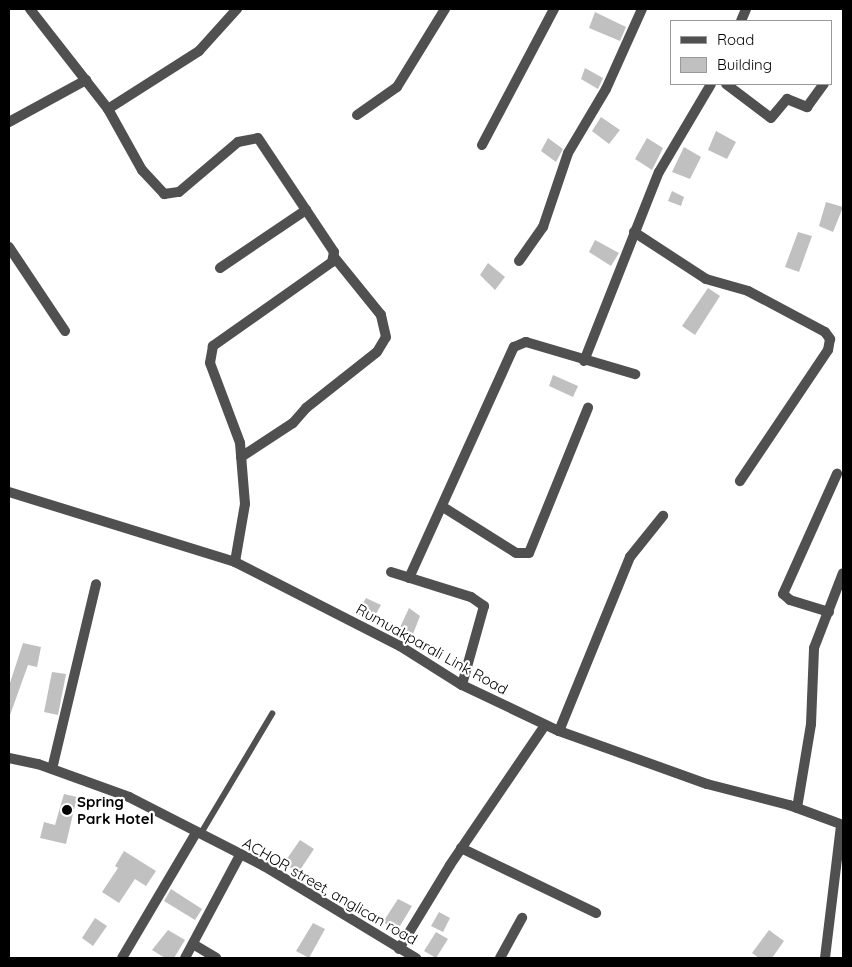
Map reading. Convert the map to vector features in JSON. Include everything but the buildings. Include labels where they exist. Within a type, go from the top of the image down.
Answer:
[{"type":"street","points":[[30,9],[108,109],[142,170],[164,194],[178,192],[238,142],[258,138],[334,252],[334,258],[381,315],[386,338],[377,352],[306,408],[293,423],[241,457]]},
{"type":"street","points":[[108,109],[200,51],[237,9]]},
{"type":"street","points":[[357,115],[398,87],[445,9]]},
{"type":"street","points":[[482,145],[554,9]]},
{"type":"street","points":[[519,262],[544,228],[568,153],[606,89],[642,9]]},
{"type":"street","points":[[9,122],[86,80]]},
{"type":"street","points":[[584,361],[659,172],[710,85]]},
{"type":"street","points":[[727,85],[769,118],[787,99],[807,107],[823,85]]},
{"type":"street","points":[[220,268],[306,210]]},
{"type":"street","points":[[634,232],[706,280],[748,291],[825,332],[830,339],[828,350],[740,481]]},
{"type":"street","points":[[9,247],[65,332]]},
{"type":"street","points":[[235,562],[245,504],[240,443],[210,363],[214,346],[334,258]]},
{"type":"street","points":[[409,578],[429,528],[443,507],[514,347],[526,342],[584,361],[635,374]]},
{"type":"street","points":[[443,507],[516,553],[528,553],[588,408]]},
{"type":"street","points":[[829,612],[790,600],[783,594],[837,474]]},
{"type":"street","name":"Rumuakparali Link Road","points":[[9,492],[235,562],[400,646],[462,685],[559,731],[707,784],[797,808],[842,825]]},
{"type":"street","points":[[559,731],[630,557],[663,516]]},
{"type":"street","points":[[391,572],[471,597],[484,606],[462,685]]},
{"type":"street","points":[[797,808],[811,724],[811,664],[843,573]]},
{"type":"street","points":[[52,769],[96,584]]},
{"type":"street","points":[[399,949],[461,848],[546,725]]},
{"type":"street","name":"ACHOR street, anglican road","points":[[9,758],[52,769],[129,797],[240,855],[416,958]]},
{"type":"street","points":[[825,958],[842,825]]},
{"type":"street","points":[[122,958],[198,834]]},
{"type":"street","points":[[461,848],[596,913]]},
{"type":"street","points":[[185,958],[240,855]]},
{"type":"street","points":[[500,958],[522,918]]},
{"type":"street","points":[[193,944],[216,958]]},
{"type":"lane","points":[[198,834],[272,714]]},
{"type":"place","name":"Spring Park Hotel","points":[[67,810]]}]
